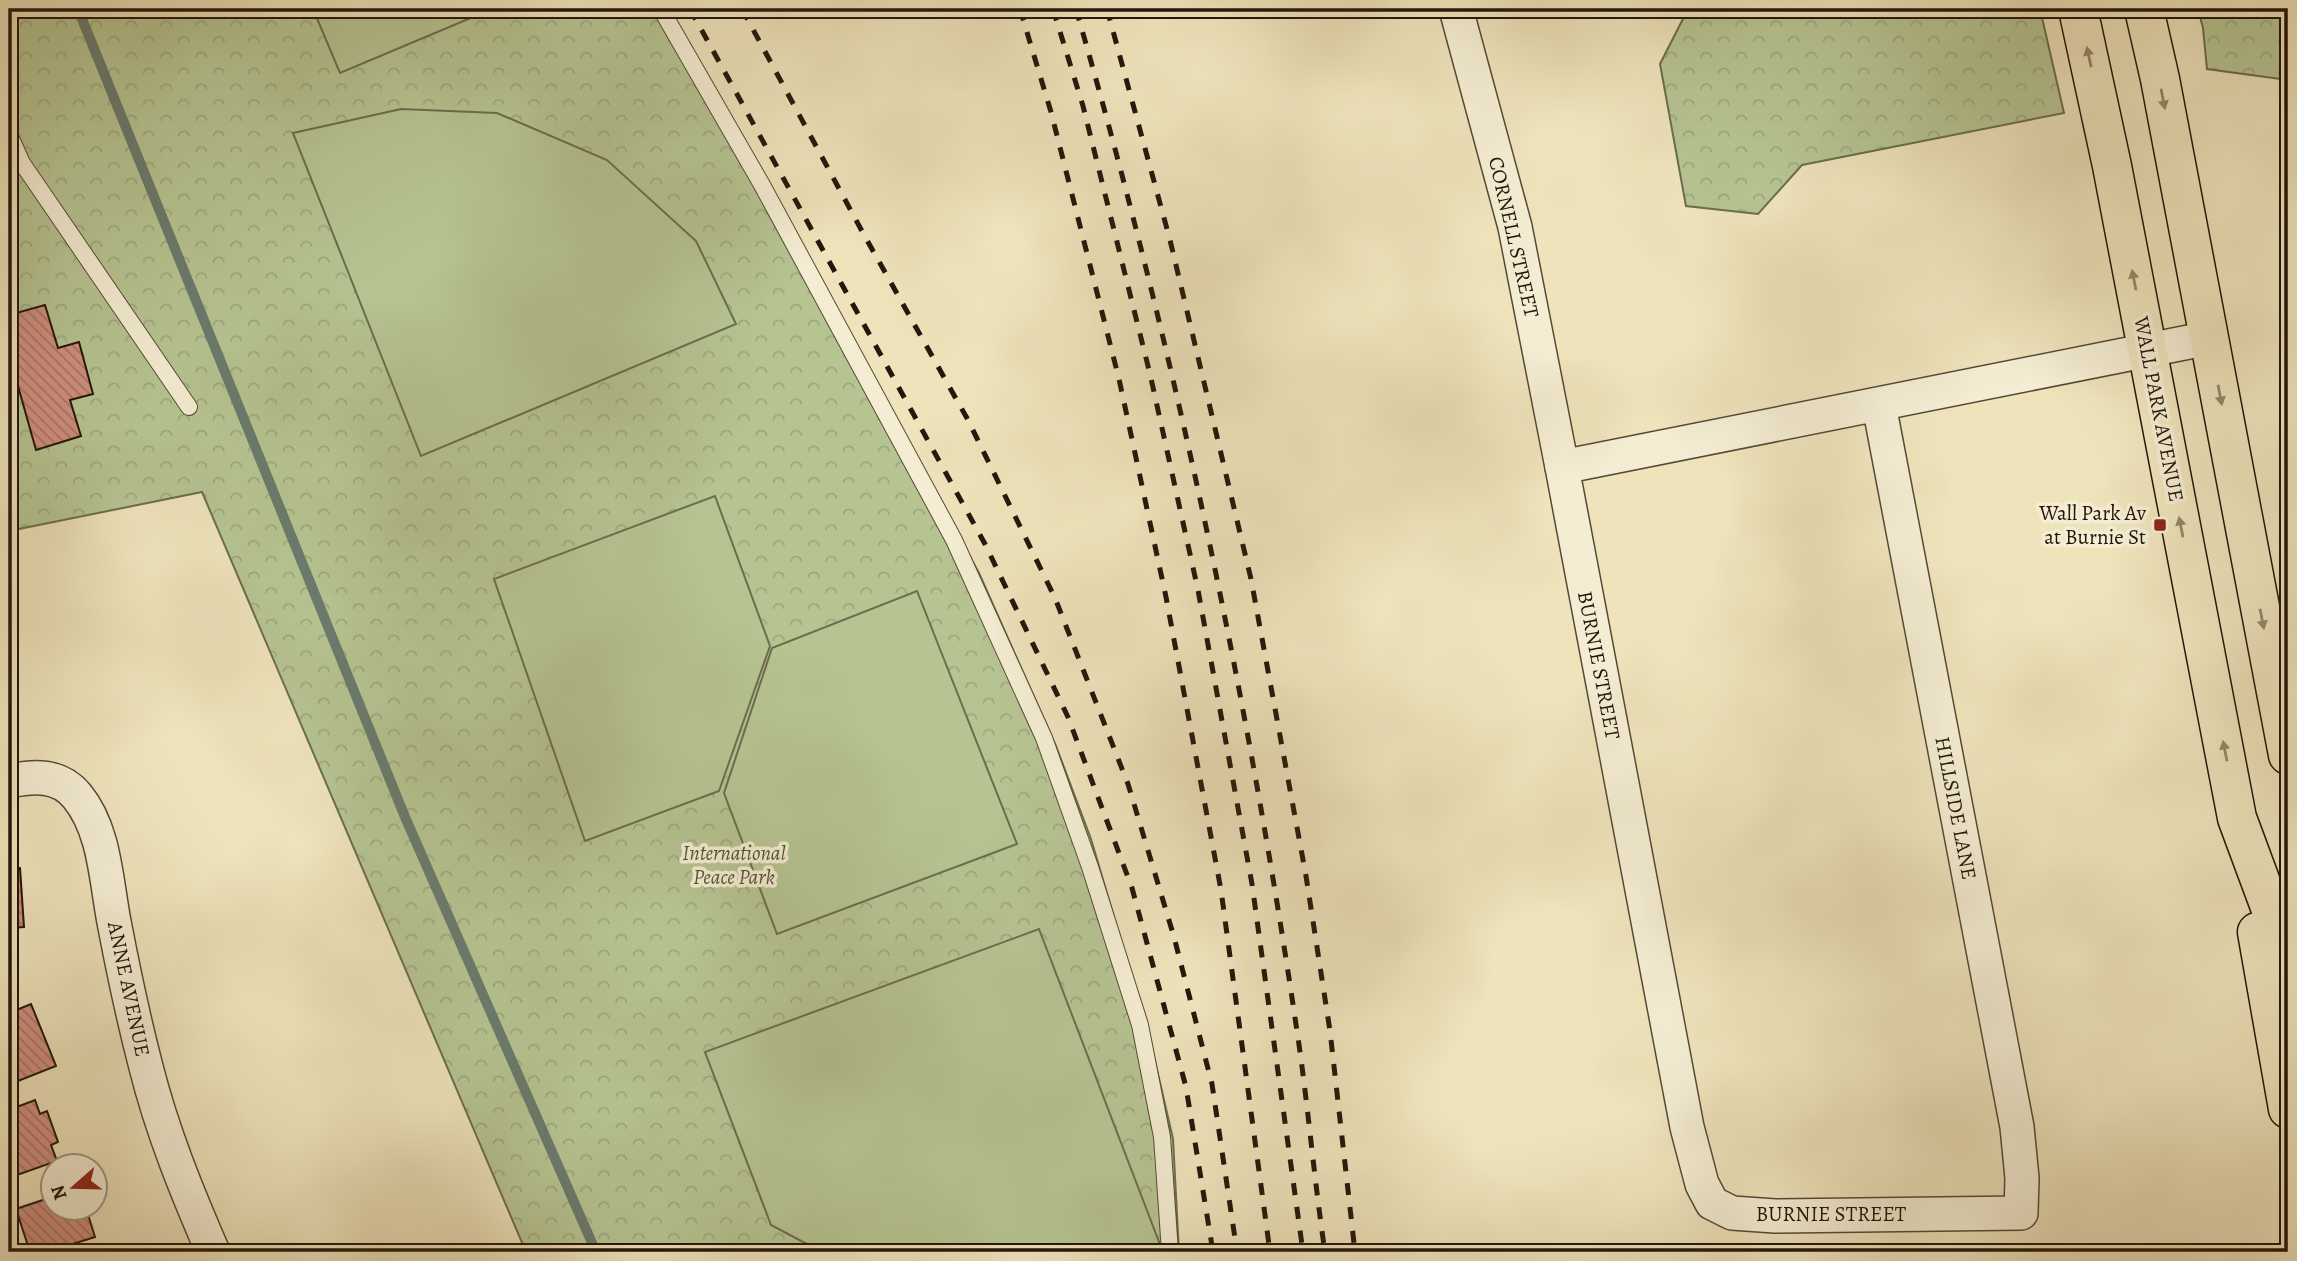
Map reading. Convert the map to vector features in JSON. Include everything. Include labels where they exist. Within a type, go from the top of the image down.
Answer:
[{"type":"main road","name":"WALL PARK AVENUE","points":[[2078,9],[2238,818],[2270,907],[2288,969]]},
{"type":"main road","points":[[2144,9],[2284,719],[2288,755]]},
{"type":"main road","points":[[2238,818],[2288,1109]]},
{"type":"street","name":"CORNELL STREET","points":[[1455,9],[1515,227],[1562,467]]},
{"type":"street","points":[[1562,467],[2209,338]]},
{"type":"street","name":"HILLSIDE LANE","points":[[1878,405],[2017,1126],[2022,1178],[2021,1213]]},
{"type":"street","name":"BURNIE STREET","points":[[1562,467],[1686,1127],[1702,1184],[1712,1203],[1732,1213],[1775,1216],[2021,1213]]},
{"type":"street","name":"ANNE AVENUE","points":[[9,781],[45,777],[63,783],[76,794],[87,810],[104,863],[116,936],[147,1071],[169,1142],[213,1252]]},
{"type":"lane","points":[[661,9],[762,185],[954,540],[1044,738],[1090,867],[1140,1025],[1162,1137],[1170,1252]]},
{"type":"lane","points":[[9,134],[22,163],[189,407]]},
{"type":"green space","name":"International Peace Park","points":[[9,9],[667,9],[979,573],[1056,746],[1091,839],[1149,1035],[1173,1139],[1179,1252],[526,1252],[202,492],[9,531]]},
{"type":"green space","points":[[313,9],[492,9],[340,73]]},
{"type":"green space","points":[[1688,9],[2040,9],[2064,113],[1802,165],[1758,214],[1686,206],[1660,64]]},
{"type":"green space","points":[[2198,9],[2288,9],[2288,80],[2207,69],[2203,28]]},
{"type":"green space","points":[[401,109],[497,113],[607,160],[696,241],[736,324],[421,456],[293,133]]},
{"type":"green space","points":[[715,496],[770,646],[719,791],[585,841],[494,579]]},
{"type":"green space","points":[[917,591],[1017,844],[777,934],[724,793],[772,648]]},
{"type":"green space","points":[[1039,929],[1161,1247],[1145,1252],[822,1252],[771,1225],[705,1052]]},
{"type":"building","points":[[45,305],[58,348],[79,342],[93,394],[70,400],[81,436],[36,450],[9,354],[9,315]]},
{"type":"building","points":[[20,868],[24,927],[9,928],[9,869]]},
{"type":"building","points":[[31,1004],[56,1066],[13,1083],[9,1074],[9,1013]]},
{"type":"building","points":[[35,1100],[40,1114],[47,1111],[58,1142],[51,1145],[54,1152],[38,1152],[38,1168],[17,1175],[9,1151],[9,1110]]},
{"type":"building","points":[[38,1202],[38,1222],[90,1222],[95,1237],[47,1252],[30,1252],[16,1209]]},
{"type":"waterway","points":[[78,9],[405,817],[596,1252]]},
{"type":"railway","points":[[690,9],[985,544],[1068,717],[1132,888],[1186,1087],[1213,1252]]},
{"type":"railway","points":[[742,9],[968,420],[1055,598],[1128,784],[1174,937],[1212,1084],[1237,1252]]},
{"type":"railway","points":[[1020,9],[1051,112],[1119,379],[1166,597],[1221,890],[1270,1252]]},
{"type":"railway","points":[[1053,9],[1083,106],[1150,374],[1198,590],[1252,884],[1303,1252]]},
{"type":"railway","points":[[1076,9],[1111,135],[1175,389],[1230,644],[1277,902],[1297,1031],[1325,1252]]},
{"type":"railway","points":[[1107,9],[1170,240],[1251,579],[1306,876],[1330,1031],[1355,1252]]},
{"type":"place","name":"Wall Park Av at Burnie St","points":[[2160,525]]}]
